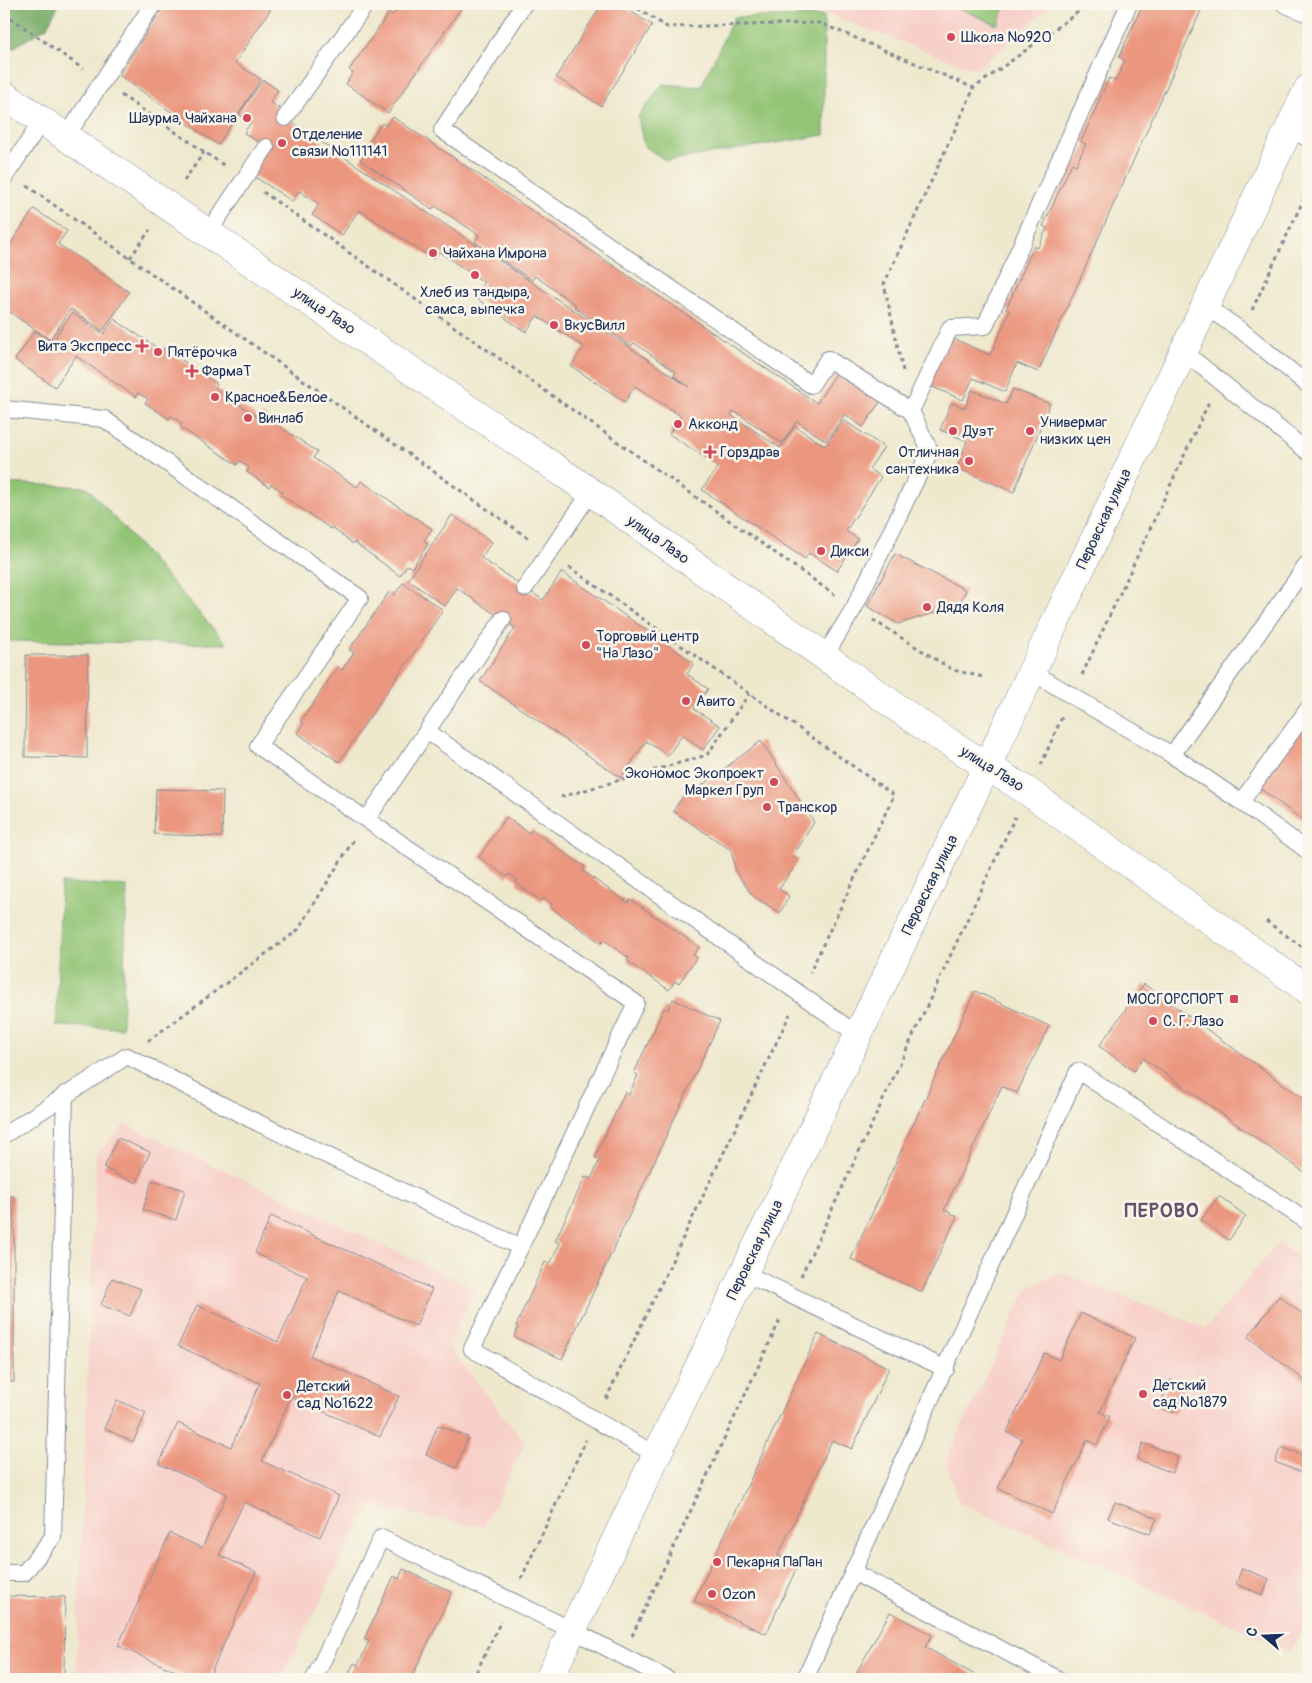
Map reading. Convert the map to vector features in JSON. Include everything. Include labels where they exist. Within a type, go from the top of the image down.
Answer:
[{"type":"main road","name":"Перовская улица","points":[[549,1679],[1032,672],[1205,306],[1299,133],[1308,89]]},
{"type":"main road","name":"улица Лазо","points":[[4,95],[591,492],[926,728],[1028,791],[1305,981]]},
{"type":"lane","points":[[66,137],[153,4]]},
{"type":"lane","points":[[285,118],[366,4]]},
{"type":"lane","points":[[524,4],[442,130],[811,385],[828,359],[911,411],[930,451],[854,608],[824,657]]},
{"type":"lane","points":[[911,411],[950,328],[985,326],[1129,4]]},
{"type":"lane","points":[[1284,4],[1308,14]]},
{"type":"lane","points":[[6,175],[42,121]]},
{"type":"lane","points":[[208,233],[266,147]]},
{"type":"lane","points":[[1205,306],[1242,331],[1308,385]]},
{"type":"lane","points":[[1184,352],[1308,452]]},
{"type":"lane","points":[[4,410],[104,419],[360,598],[258,746],[636,1003],[472,1349],[656,1455]]},
{"type":"lane","points":[[525,588],[591,492]]},
{"type":"lane","points":[[1172,755],[1308,563]]},
{"type":"lane","points":[[366,819],[503,619]]},
{"type":"lane","points":[[1032,672],[1172,755],[1308,851]]},
{"type":"lane","points":[[1241,802],[1308,709]]},
{"type":"lane","points":[[427,731],[858,1035]]},
{"type":"lane","points":[[4,1134],[127,1056],[250,1119],[520,1247]]},
{"type":"lane","points":[[805,1679],[1078,1072],[1308,1222]]},
{"type":"lane","points":[[4,1573],[24,1573],[53,1537],[65,1094]]},
{"type":"lane","points":[[744,1273],[946,1369]]},
{"type":"lane","points":[[314,1679],[381,1538],[572,1630],[667,1679]]},
{"type":"lane","points":[[853,1572],[1058,1679]]},
{"type":"path","points":[[631,4],[667,27],[820,23],[974,88]]},
{"type":"path","points":[[911,411],[884,284],[974,88],[1088,4]]},
{"type":"path","points":[[4,13],[244,179],[854,608],[953,670],[983,677]]},
{"type":"path","points":[[6,175],[894,795],[473,1679]]},
{"type":"path","points":[[1242,331],[1308,190]]},
{"type":"path","points":[[1040,764],[1219,381]]},
{"type":"path","points":[[532,805],[707,755],[749,694]]},
{"type":"path","points":[[623,1656],[1016,817]]},
{"type":"path","points":[[127,1056],[298,930],[366,819]]},
{"type":"shaded area","name":"Школа №920","points":[[801,4],[1053,4],[976,70]]},
{"type":"shaded area","name":"Детский сад №1622","points":[[125,1124],[476,1289],[448,1346],[525,1443],[483,1527],[367,1506],[282,1679],[76,1679],[96,1154]]},
{"type":"shaded area","name":"Детский сад №1879","points":[[1278,1243],[1308,1264],[1308,1621],[1290,1651],[958,1502],[946,1460],[1027,1289],[1060,1272],[1206,1328]]},
{"type":"green space","points":[[4,4],[59,4],[47,27],[13,48],[4,46]]},
{"type":"green space","points":[[949,4],[1007,4],[997,25]]},
{"type":"green space","points":[[824,16],[824,135],[667,161],[644,146],[638,117],[663,84],[701,87],[734,17]]},
{"type":"green space","points":[[4,483],[87,487],[227,644],[4,641]]},
{"type":"green space","points":[[61,883],[127,886],[122,1028],[56,1026]]},
{"type":"building","points":[[165,4],[274,4],[235,63],[261,79],[218,145],[119,75]]},
{"type":"building","points":[[401,4],[464,4],[388,113],[346,84],[353,73],[349,70],[389,13],[393,15]]},
{"type":"building","points":[[602,4],[619,4],[652,25],[601,106],[556,77]]},
{"type":"building","points":[[1143,4],[1198,4],[1203,6],[1038,372],[1017,363],[1005,392],[973,378],[963,400],[928,385],[950,337],[990,355],[1010,311],[1006,309],[1034,246],[1038,248],[1047,228],[1043,226],[1072,163],[1076,165],[1086,144],[1081,142],[1109,78],[1116,81],[1125,60],[1119,57]]},
{"type":"building","points":[[263,80],[278,90],[270,102],[283,111],[281,115],[689,387],[674,376],[676,372],[634,343],[631,346],[574,307],[576,305],[535,276],[532,280],[475,242],[479,235],[435,206],[432,209],[360,160],[368,149],[365,147],[382,123],[386,126],[393,117],[817,403],[839,369],[882,399],[863,427],[845,414],[826,441],[797,421],[782,443],[734,411],[731,415],[780,448],[795,426],[825,446],[843,420],[884,447],[869,469],[881,477],[846,531],[858,539],[837,571],[809,553],[805,559],[702,490],[718,466],[669,434],[681,416],[635,386],[625,402],[571,366],[584,347],[537,316],[526,332],[474,297],[484,282],[439,252],[433,259],[359,210],[342,235],[312,215],[319,204],[299,191],[292,201],[249,173],[266,147],[244,133],[251,122],[239,114]]},
{"type":"building","points":[[34,209],[67,231],[58,244],[129,292],[103,331],[71,309],[50,340],[4,308],[4,254]]},
{"type":"building","points":[[72,313],[104,334],[114,319],[162,351],[164,348],[217,384],[215,388],[259,418],[262,414],[317,452],[313,458],[357,487],[361,481],[432,529],[424,541],[428,544],[412,568],[407,565],[400,576],[354,542],[353,544],[332,527],[331,529],[281,495],[283,492],[271,484],[269,487],[247,472],[249,468],[240,461],[237,465],[180,427],[182,423],[171,416],[169,419],[145,403],[148,399],[138,393],[136,397],[76,356],[55,387],[15,360],[35,331],[52,342]]},
{"type":"building","points":[[1013,389],[1050,404],[1014,492],[957,468],[967,441],[940,430],[951,403],[965,408],[972,390],[1006,404]]},
{"type":"building","name":"Торговый центр \"На Лазо\"","points":[[452,515],[492,542],[481,558],[543,600],[562,572],[694,663],[687,674],[708,689],[694,709],[720,726],[703,750],[682,735],[668,756],[646,741],[621,778],[480,681],[515,628],[457,588],[445,606],[408,580]]},
{"type":"building","points":[[895,554],[966,590],[959,605],[898,624],[867,606]]},
{"type":"building","points":[[403,583],[443,610],[339,762],[297,733],[304,723],[301,721],[338,667],[342,670],[354,653],[349,650],[389,592],[394,595]]},
{"type":"building","points":[[26,655],[88,655],[87,758],[25,757]]},
{"type":"building","points":[[1308,718],[1308,824],[1258,787]]},
{"type":"building","points":[[761,741],[814,822],[793,856],[799,860],[779,889],[789,896],[780,913],[752,895],[736,872],[731,850],[673,811],[690,786],[696,790]]},
{"type":"building","points":[[156,789],[223,791],[222,837],[154,834]]},
{"type":"building","points":[[506,817],[529,833],[532,830],[585,867],[583,871],[628,903],[630,899],[699,947],[693,955],[697,957],[679,983],[675,981],[669,990],[627,961],[629,958],[604,940],[601,943],[550,907],[552,904],[543,898],[541,901],[516,883],[518,880],[509,874],[507,877],[479,857]]},
{"type":"building","points":[[1144,984],[1308,1102],[1308,1175],[1143,1058],[1134,1071],[1099,1046]]},
{"type":"building","points":[[975,991],[1049,1026],[1017,1093],[1002,1086],[944,1210],[957,1216],[922,1292],[851,1259]]},
{"type":"building","points":[[673,999],[720,1021],[562,1359],[514,1337],[518,1327],[516,1326],[545,1262],[550,1264],[560,1243],[555,1241],[585,1177],[591,1179],[600,1159],[595,1157],[625,1092],[629,1095],[638,1075],[634,1073],[664,1008],[668,1010]]},
{"type":"building","points":[[118,1138],[150,1152],[136,1183],[104,1168]]},
{"type":"building","points":[[152,1180],[185,1190],[176,1220],[143,1210]]},
{"type":"building","points":[[4,1196],[14,1196],[14,1382],[4,1382]]},
{"type":"building","points":[[1219,1196],[1246,1216],[1229,1240],[1201,1220]]},
{"type":"building","points":[[271,1216],[432,1289],[416,1326],[339,1291],[310,1356],[399,1396],[380,1437],[291,1397],[262,1461],[339,1496],[320,1537],[244,1502],[219,1555],[256,1572],[208,1679],[193,1679],[118,1646],[170,1533],[202,1548],[227,1494],[159,1464],[178,1423],[231,1447],[260,1383],[178,1346],[197,1305],[278,1342],[307,1277],[255,1253]]},
{"type":"building","points":[[112,1278],[141,1289],[130,1316],[101,1305]]},
{"type":"building","points":[[1279,1296],[1308,1318],[1308,1383],[1248,1337]]},
{"type":"building","points":[[1081,1313],[1135,1338],[1100,1412],[1110,1417],[1097,1445],[1087,1440],[1052,1514],[998,1488],[1022,1439],[1007,1432],[1044,1353],[1059,1360]]},
{"type":"building","points":[[818,1334],[889,1368],[852,1449],[832,1440],[778,1556],[798,1565],[766,1634],[694,1601]]},
{"type":"building","points":[[1170,1380],[1185,1385],[1174,1413],[1159,1408]]},
{"type":"building","points":[[117,1400],[146,1413],[133,1442],[104,1428]]},
{"type":"building","points":[[438,1425],[468,1437],[456,1468],[426,1455]]},
{"type":"building","points":[[1143,1443],[1178,1456],[1172,1473],[1137,1459]]},
{"type":"building","points":[[1281,1447],[1308,1457],[1307,1475],[1275,1462]]},
{"type":"building","points":[[1115,1502],[1157,1518],[1150,1534],[1108,1518]]},
{"type":"building","points":[[1242,1568],[1269,1579],[1263,1595],[1236,1584]]},
{"type":"building","points":[[403,1569],[452,1592],[411,1679],[346,1679],[354,1663],[358,1665],[369,1641],[364,1639],[394,1576],[399,1579]]},
{"type":"building","points":[[4,1596],[65,1597],[64,1679],[4,1679]]},
{"type":"building","points":[[890,1612],[932,1635],[925,1647],[982,1679],[853,1679]]},
{"type":"place","name":"Школа №920","points":[[951,37]]},
{"type":"place","name":"Шаурма, Чайхана","points":[[247,118]]},
{"type":"place","name":"Отделение связи №111141","points":[[282,143]]},
{"type":"place","name":"Чайхана Имрона","points":[[433,253]]},
{"type":"place","name":"Хлеб из тандыра, самса, выпечка","points":[[475,275]]},
{"type":"place","name":"ВкусВилл","points":[[554,325]]},
{"type":"place","name":"Вита Экспресс","points":[[142,346]]},
{"type":"place","name":"Пятёрочка","points":[[158,352]]},
{"type":"place","name":"ФармаТ","points":[[192,371]]},
{"type":"place","name":"Красное&Белое","points":[[215,397]]},
{"type":"place","name":"Винлаб","points":[[248,418]]},
{"type":"place","name":"Акконд","points":[[678,424]]},
{"type":"place","name":"Дуэт","points":[[953,431]]},
{"type":"place","name":"Универмаг низких цен","points":[[1030,431]]},
{"type":"place","name":"Горздрав","points":[[710,452]]},
{"type":"place","name":"Отличная сантехника","points":[[969,461]]},
{"type":"place","name":"Дикси","points":[[821,551]]},
{"type":"place","name":"Дядя Коля","points":[[927,607]]},
{"type":"place","name":"Торговый центр \"На Лазо\"","points":[[586,645]]},
{"type":"place","name":"Авито","points":[[686,701]]},
{"type":"place","name":"Экономос Экопроект Маркел Груп","points":[[774,782]]},
{"type":"place","name":"Транскор","points":[[767,807]]},
{"type":"place","name":"МОСГОРСПОРТ","points":[[1234,999]]},
{"type":"place","name":"С. Г. Лазо","points":[[1153,1021]]},
{"type":"place","name":"Детский сад №1879","points":[[1143,1394]]},
{"type":"place","name":"Детский сад №1622","points":[[287,1395]]},
{"type":"place","name":"Пекарня ПаПан","points":[[717,1562]]},
{"type":"place","name":"Ozon","points":[[712,1594]]},
{"type":"district","name":"ПЕРОВО","points":[[1162,1210]]}]
